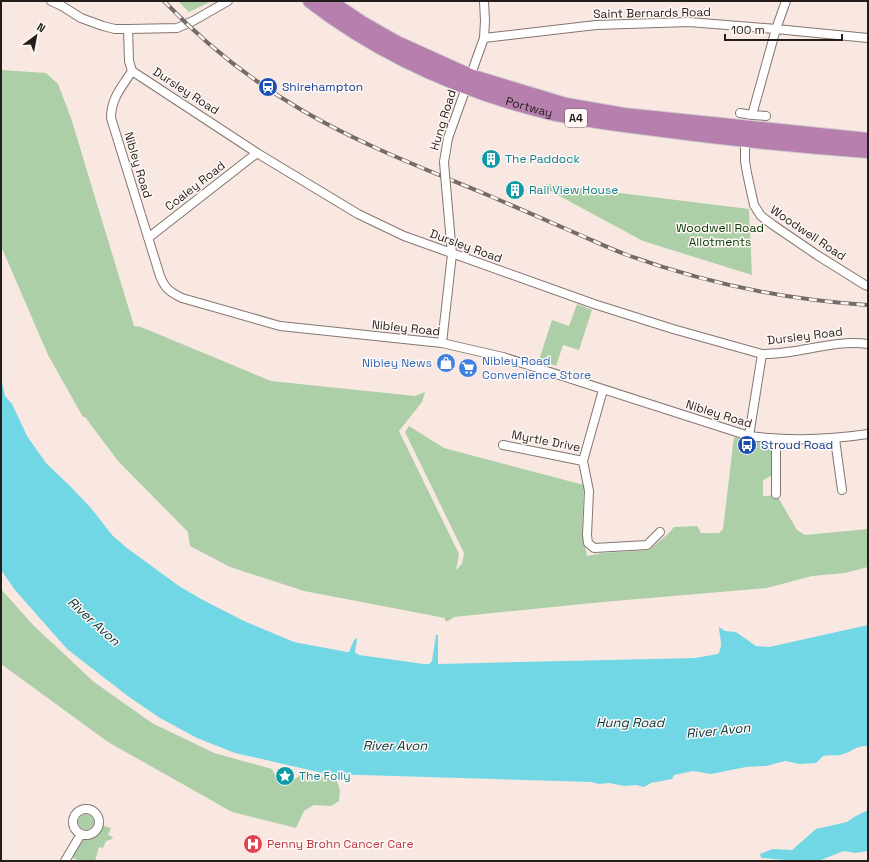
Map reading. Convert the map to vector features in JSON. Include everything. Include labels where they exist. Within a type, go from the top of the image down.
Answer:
[{"type":"highway","name":"Portway","points":[[310,1],[352,31],[384,50],[546,111],[596,122],[745,141],[868,151]]},
{"type":"highway","name":"Portway","points":[[329,1],[362,23],[468,81],[566,105],[624,115],[868,140]]},
{"type":"street","points":[[51,1],[81,18],[115,29],[177,28],[193,21],[228,1]]},
{"type":"street","name":"Hung Road","points":[[442,343],[452,254],[444,162],[448,138],[484,38],[484,1]]},
{"type":"street","points":[[752,115],[776,29],[786,1]]},
{"type":"street","name":"Saint Bernards Road","points":[[484,38],[596,25],[689,22],[868,38]]},
{"type":"street","points":[[128,29],[129,61],[132,71]]},
{"type":"street","name":"Dursley Road","points":[[132,71],[257,153],[358,214],[404,236],[452,254],[594,304],[673,329],[762,354],[776,354],[812,347],[845,343],[868,344]]},
{"type":"street","name":"Nibley Road","points":[[132,71],[115,98],[111,107],[111,118],[160,276],[164,286],[172,293],[182,298],[280,326],[442,343],[503,357],[749,436],[776,439],[835,439],[868,434]]},
{"type":"street","points":[[740,113],[766,116]]},
{"type":"street","name":"Woodwell Road","points":[[745,141],[745,161],[747,173],[754,205],[761,216],[817,256],[868,286]]},
{"type":"street","name":"Coaley Road","points":[[148,238],[257,153]]},
{"type":"street","points":[[749,436],[762,354]]},
{"type":"street","name":"Myrtle Drive","points":[[503,445],[583,461],[603,390]]},
{"type":"street","points":[[776,439],[776,494]]},
{"type":"street","points":[[835,439],[842,490]]},
{"type":"street","points":[[583,461],[589,491],[588,543],[594,548],[647,545],[660,532]]},
{"type":"street","points":[[66,861],[81,834]]},
{"type":"green space","points":[[178,1],[212,1],[189,12]]},
{"type":"green space","points":[[1,70],[46,73],[58,84],[71,118],[134,326],[141,327],[271,381],[415,396],[425,392],[422,402],[399,431],[459,554],[456,570],[462,564],[464,553],[405,432],[409,426],[444,448],[584,485],[582,532],[587,556],[602,553],[649,550],[674,527],[697,526],[701,533],[719,533],[723,529],[734,437],[760,442],[773,450],[773,472],[771,476],[763,480],[763,496],[779,495],[779,499],[797,530],[805,535],[868,529],[868,567],[845,573],[812,576],[767,588],[454,617],[448,621],[445,621],[445,618],[304,591],[230,567],[190,546],[188,532],[118,461],[85,417],[83,417],[48,355],[1,246]]},
{"type":"green space","name":"Woodwell Road Allotments","points":[[547,184],[749,209],[752,275],[643,241],[541,186]]},
{"type":"green space","points":[[577,304],[592,310],[579,350],[563,345],[556,366],[539,360],[552,320],[569,326]]},
{"type":"green space","points":[[1,589],[33,625],[94,682],[152,723],[214,753],[272,769],[278,778],[285,781],[293,780],[302,774],[336,779],[340,790],[339,801],[331,806],[314,805],[304,811],[296,828],[232,812],[108,742],[1,664]]},
{"type":"green space","points":[[83,814],[89,814],[94,819],[92,828],[89,830],[83,830],[78,825],[78,819]]},
{"type":"green space","points":[[104,826],[111,828],[108,835],[113,837],[112,839],[106,841],[103,848],[99,847],[95,861],[80,861],[73,858],[72,856],[82,837],[93,835]]},
{"type":"water","name":"Hung Road","points":[[1,378],[5,396],[12,404],[27,436],[46,463],[91,508],[112,535],[127,548],[179,586],[244,621],[294,642],[347,652],[349,652],[356,638],[355,652],[359,655],[424,664],[429,664],[432,661],[436,635],[438,635],[438,664],[695,658],[718,654],[721,647],[719,627],[725,631],[736,632],[756,646],[769,647],[868,625],[868,746],[858,747],[841,755],[823,756],[816,763],[800,764],[785,761],[766,766],[746,767],[711,774],[693,771],[674,775],[672,779],[651,783],[644,787],[636,785],[624,786],[609,783],[599,784],[591,782],[327,774],[235,753],[197,738],[160,718],[129,697],[67,649],[15,590],[1,570]]},
{"type":"water","points":[[868,810],[868,851],[855,853],[844,851],[818,861],[761,858],[760,854],[773,849],[792,850],[816,829],[847,822]]},
{"type":"railway","points":[[164,1],[213,47],[267,88],[327,124],[396,157],[627,255],[656,265],[746,289],[837,303],[868,305]]},
{"type":"place","name":"Shirehampton","points":[[268,87]]},
{"type":"place","name":"The Paddock","points":[[491,159]]},
{"type":"place","name":"Rail View House","points":[[515,190]]},
{"type":"place","name":"Nibley News","points":[[446,363]]},
{"type":"place","name":"Nibley Road Convenience Store","points":[[468,368]]},
{"type":"place","name":"Stroud Road","points":[[747,445]]},
{"type":"place","name":"The Folly","points":[[285,776]]},
{"type":"place","name":"Penny Brohn Cancer Care","points":[[253,844]]},
{"type":"water label","name":"River Avon","points":[[94,621]]},
{"type":"water label","name":"River Avon","points":[[718,730]]},
{"type":"water label","name":"River Avon","points":[[395,745]]}]
